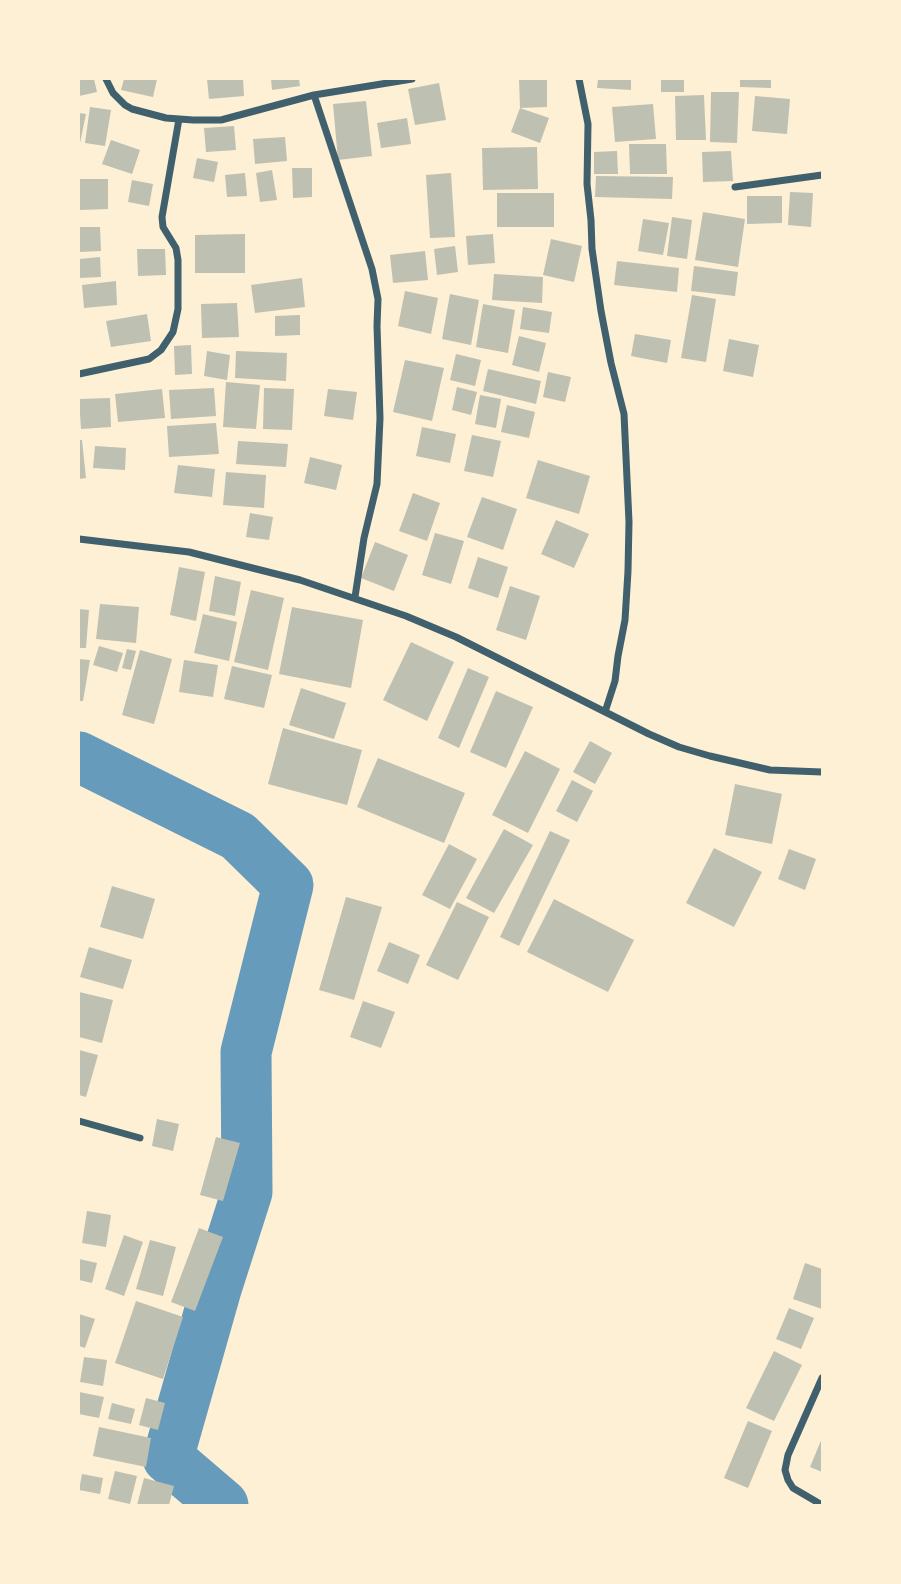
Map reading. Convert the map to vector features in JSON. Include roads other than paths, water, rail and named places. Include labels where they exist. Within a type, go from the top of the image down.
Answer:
[{"type":"street","points":[[106,79],[113,93],[132,109],[166,118],[193,121],[221,120],[314,95],[412,79]]},
{"type":"street","points":[[579,79],[588,124],[587,184],[592,249],[611,363],[624,414],[629,522],[625,620],[615,681],[605,712]]},
{"type":"street","points":[[314,95],[372,269],[378,299],[380,418],[377,484],[364,538],[355,597]]},
{"type":"street","points":[[79,374],[149,359],[161,350],[173,332],[178,309],[178,260],[176,248],[163,227],[162,217],[179,119]]},
{"type":"street","points":[[736,187],[822,174]]},
{"type":"street","points":[[79,539],[188,552],[289,577],[355,597],[456,637],[679,747],[770,769],[822,772]]},
{"type":"street","points":[[79,1121],[140,1138]]},
{"type":"street","points":[[822,1378],[788,1455],[785,1470],[793,1488],[822,1505]]},
{"type":"waterway","points":[[79,757],[238,836],[288,885],[246,1052],[247,1192],[216,1289],[168,1458],[223,1505]]}]
